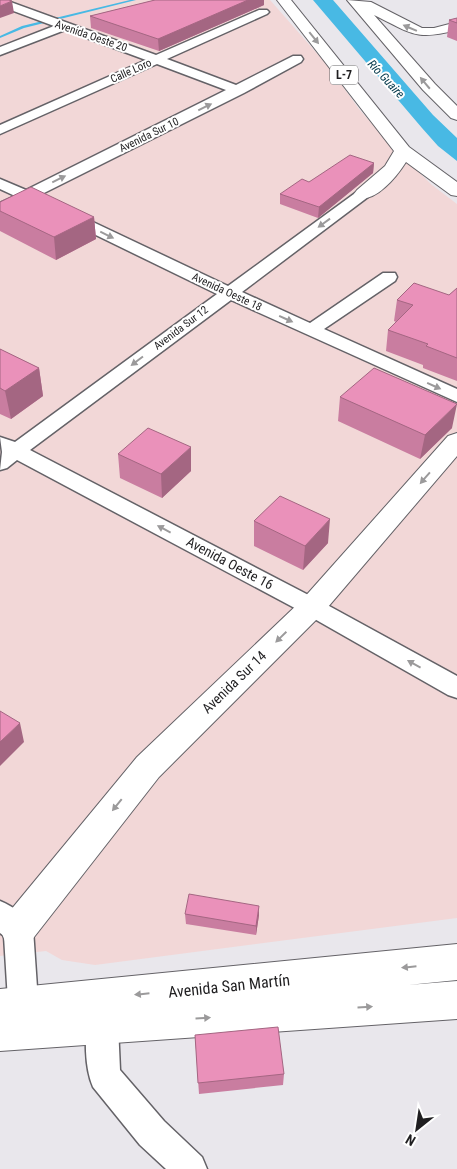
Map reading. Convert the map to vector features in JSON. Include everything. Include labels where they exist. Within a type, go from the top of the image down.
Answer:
[{"type":"main road","name":"L-7","points":[[284,0],[403,151],[457,191]]},
{"type":"main road","points":[[354,0],[395,49],[457,115]]},
{"type":"main road","points":[[358,0],[387,17],[419,32],[434,32],[457,27]]},
{"type":"main road","points":[[424,45],[457,27]]},
{"type":"main road","points":[[395,49],[417,54],[444,84],[457,95]]},
{"type":"main road","points":[[363,194],[389,172],[400,159],[403,151]]},
{"type":"main road","name":"Avenida Sur 14","points":[[9,922],[148,767],[312,607],[457,441]]},
{"type":"main road","name":"Avenida San Martín","points":[[12,1019],[457,962]]},
{"type":"main road","name":"Avenida San Martín","points":[[12,1019],[102,1025],[457,1000]]},
{"type":"street","points":[[4,3],[21,0]]},
{"type":"street","name":"Avenida Oeste 20","points":[[4,3],[239,90]]},
{"type":"street","name":"Calle Loro","points":[[0,130],[263,12]]},
{"type":"street","points":[[0,51],[60,25]]},
{"type":"street","name":"Avenida Sur 10","points":[[0,209],[298,59]]},
{"type":"street","name":"Avenida Oeste 18","points":[[0,183],[229,293],[457,396]]},
{"type":"street","name":"Avenida Sur 12","points":[[6,452],[229,293],[363,194]]},
{"type":"street","points":[[311,330],[389,277]]},
{"type":"street","name":"Avenida Oeste 16","points":[[6,452],[312,607],[457,688]]},
{"type":"street","points":[[9,922],[12,1019]]},
{"type":"street","points":[[102,1025],[104,1076],[138,1119],[190,1169]]},
{"type":"shaded area","points":[[0,0],[270,0],[329,67],[359,109],[390,144],[432,185],[457,204],[457,918],[95,965],[62,960],[46,951],[0,956]]},
{"type":"water","name":"Río Guaire","points":[[313,0],[333,0],[433,115],[457,138],[457,161],[438,146]]},
{"type":"building","points":[[0,0],[9,0],[12,1],[0,6]]},
{"type":"building","points":[[155,0],[248,0],[158,39],[90,16]]},
{"type":"building","points":[[457,18],[457,23],[449,20]]},
{"type":"building","points":[[350,155],[374,163],[319,207],[280,194],[302,179],[309,182]]},
{"type":"building","points":[[31,187],[94,217],[54,237],[0,211],[0,202]]},
{"type":"building","points":[[414,283],[449,295],[457,288],[457,358],[426,346],[428,344],[388,330],[413,305],[397,300]]},
{"type":"building","points":[[0,349],[39,368],[5,391],[0,388]]},
{"type":"building","points":[[374,368],[457,404],[425,435],[340,397]]},
{"type":"building","points":[[148,428],[191,447],[161,474],[118,454]]},
{"type":"building","points":[[280,496],[330,519],[305,546],[254,521]]},
{"type":"building","points":[[0,711],[20,723],[0,742]]},
{"type":"building","points":[[189,894],[259,906],[256,926],[185,914]]},
{"type":"building","points":[[278,1027],[284,1074],[198,1083],[195,1035]]},
{"type":"waterway","points":[[0,37],[23,27],[134,0]]}]
